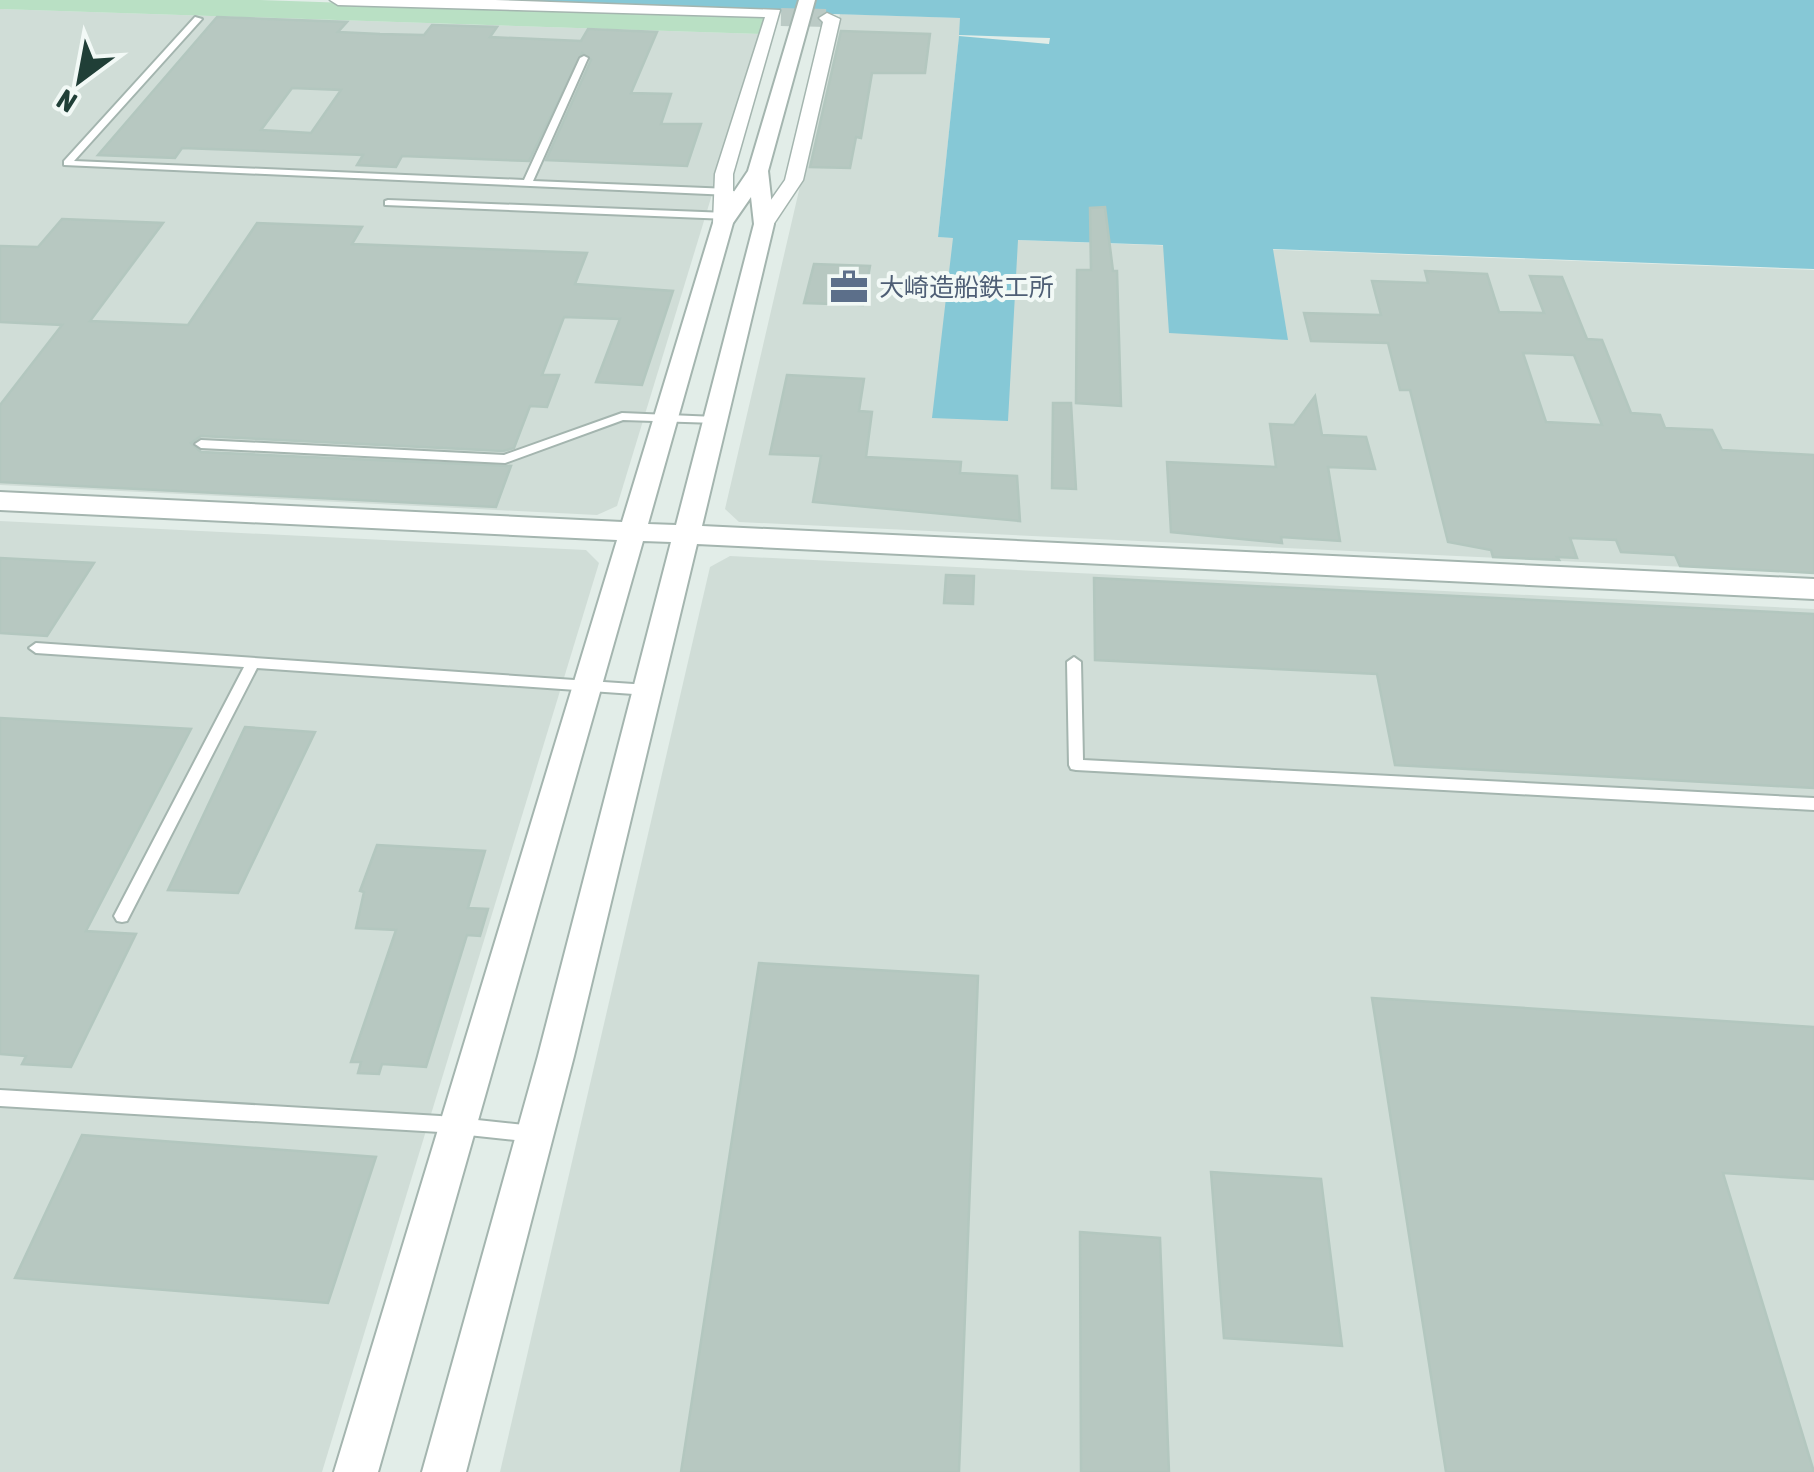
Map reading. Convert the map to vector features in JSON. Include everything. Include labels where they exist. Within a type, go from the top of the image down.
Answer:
[{"type":"street","points":[[338,0],[777,16],[724,174],[741,203],[716,420],[444,1472]]},
{"type":"street","points":[[356,1472],[665,418],[805,7]]},
{"type":"street","points":[[741,203],[794,180],[832,19],[826,18]]},
{"type":"street","points":[[0,501],[1814,589]]},
{"type":"lane","points":[[198,19],[68,163],[527,183],[741,203]]},
{"type":"lane","points":[[527,183],[584,58]]},
{"type":"lane","points":[[388,204],[741,203]]},
{"type":"lane","points":[[201,444],[505,459],[622,416],[716,420]]},
{"type":"lane","points":[[36,648],[648,690]]},
{"type":"lane","points":[[1074,662],[1076,765],[1814,804]]},
{"type":"lane","points":[[122,916],[254,663]]},
{"type":"lane","points":[[0,1098],[534,1134]]},
{"type":"shaded area","points":[[0,9],[761,34],[617,506],[597,515],[0,485]]},
{"type":"shaded area","points":[[840,14],[961,18],[938,237],[1814,270],[1814,573],[739,522],[725,509]]},
{"type":"shaded area","points":[[0,521],[586,550],[599,563],[322,1472],[0,1472]]},
{"type":"shaded area","points":[[730,556],[1814,609],[1814,1472],[500,1472],[710,567]]},
{"type":"green space","points":[[0,0],[260,0],[765,17],[761,34],[0,9]]},
{"type":"water","points":[[384,0],[1814,0],[1814,269],[1273,249],[1288,340],[1169,333],[1163,245],[1018,240],[1008,421],[932,418],[953,238],[938,237],[959,36],[1049,44],[1050,38],[959,35],[960,18]]},
{"type":"building","points":[[217,17],[347,22],[338,32],[380,34],[424,35],[432,25],[497,27],[490,37],[581,41],[588,29],[657,32],[631,93],[671,94],[661,124],[701,124],[687,166],[546,160],[591,60],[582,53],[529,161],[402,156],[396,167],[357,165],[363,155],[182,148],[175,158],[98,155]],"holes":[[[292,88],[341,90],[311,133],[261,130]]]},
{"type":"building","points":[[841,31],[930,34],[925,73],[872,73],[861,138],[856,137],[850,168],[810,167]]},
{"type":"building","points":[[1105,207],[1113,271],[1117,271],[1121,406],[1076,403],[1077,270],[1091,270],[1090,208]]},
{"type":"building","points":[[62,219],[163,223],[90,321],[188,325],[257,223],[362,227],[352,244],[587,253],[575,284],[673,291],[642,385],[596,382],[620,319],[564,317],[542,375],[559,375],[547,407],[530,406],[514,448],[503,451],[201,436],[191,443],[201,452],[511,466],[496,507],[0,482],[0,405],[62,325],[0,322],[0,246],[38,247]]},
{"type":"building","points":[[814,264],[870,266],[863,305],[804,303]]},
{"type":"building","points":[[1425,271],[1487,274],[1499,312],[1544,313],[1530,276],[1562,277],[1587,339],[1602,340],[1631,413],[1660,415],[1665,428],[1712,430],[1722,450],[1814,455],[1814,573],[1680,566],[1675,555],[1621,552],[1616,540],[1570,538],[1577,558],[1557,557],[1559,560],[1493,557],[1491,550],[1448,542],[1410,390],[1400,390],[1388,343],[1311,341],[1304,313],[1381,315],[1372,281],[1428,283]],"holes":[[[1523,353],[1574,355],[1602,425],[1546,422]]]},
{"type":"building","points":[[787,375],[864,379],[859,411],[872,412],[866,457],[961,462],[960,473],[1017,476],[1020,521],[813,502],[821,456],[770,454]]},
{"type":"building","points":[[1315,396],[1322,435],[1366,437],[1375,469],[1328,467],[1340,541],[1281,537],[1282,543],[1171,532],[1167,462],[1276,467],[1270,424],[1294,425]]},
{"type":"building","points":[[1053,403],[1071,403],[1076,489],[1052,488]]},
{"type":"building","points":[[0,558],[94,563],[47,636],[0,633]]},
{"type":"building","points":[[946,575],[974,576],[973,604],[944,603]]},
{"type":"building","points":[[1094,578],[1814,614],[1814,788],[1395,765],[1377,674],[1095,660]]},
{"type":"building","points":[[0,718],[191,729],[86,931],[136,934],[71,1067],[22,1064],[26,1056],[0,1054]]},
{"type":"building","points":[[245,727],[315,732],[238,893],[168,890]]},
{"type":"building","points":[[377,845],[485,851],[468,908],[488,909],[480,936],[467,935],[426,1067],[382,1064],[379,1074],[358,1073],[361,1062],[351,1062],[396,930],[356,928],[364,892],[360,891]]},
{"type":"building","points":[[759,963],[978,976],[959,1472],[681,1472]]},
{"type":"building","points":[[1372,998],[1814,1027],[1814,1179],[1723,1173],[1814,1472],[1446,1472]]},
{"type":"building","points":[[82,1135],[376,1157],[328,1303],[15,1278]]},
{"type":"building","points":[[1211,1172],[1321,1179],[1342,1346],[1224,1338]]},
{"type":"building","points":[[1080,1232],[1160,1238],[1169,1472],[1081,1472]]},
{"type":"tunnel","points":[[781,17],[827,18]]},
{"type":"place","name":"大崎造船鉄工所","points":[[849,287]]}]
